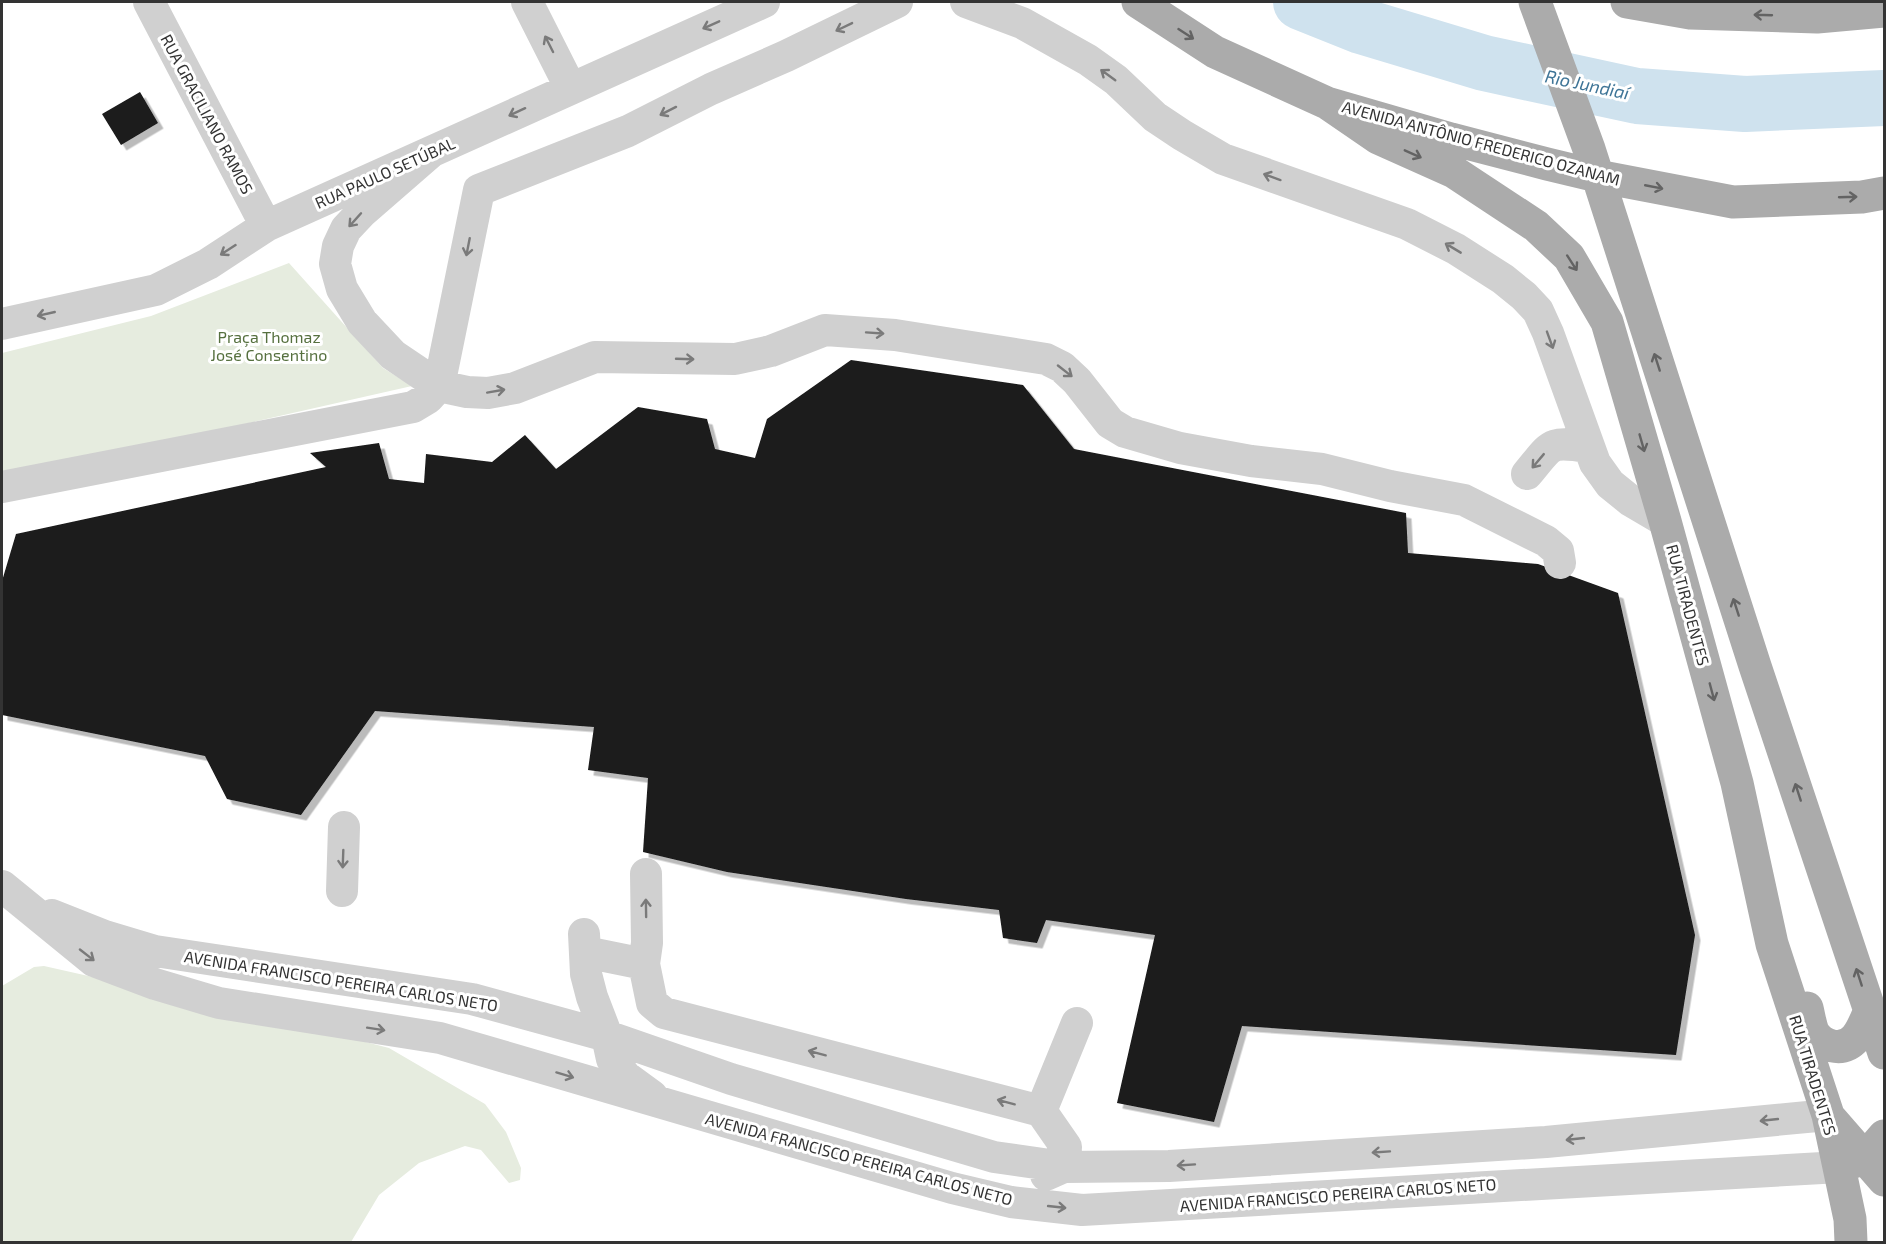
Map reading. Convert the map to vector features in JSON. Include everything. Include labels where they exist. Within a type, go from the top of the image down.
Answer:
[{"type":"main road","name":"AVENIDA ANTÔNIO FREDERICO OZANAM","points":[[1138,2],[1215,52],[1327,103],[1451,139],[1593,163],[1732,202],[1862,197],[1884,193]]},
{"type":"main road","points":[[1535,2],[1593,163],[1751,654],[1884,1053]]},
{"type":"main road","points":[[1628,2],[1690,13],[1814,9],[1884,11]]},
{"type":"main road","name":"RUA TIRADENTES","points":[[1327,103],[1378,138],[1454,172],[1536,226],[1569,257],[1607,322],[1665,521],[1737,783],[1772,944],[1828,1115],[1868,1160],[1850,1219],[1851,1242]]},
{"type":"main road","points":[[1772,944],[1794,973],[1802,991],[1814,1033],[1819,1040],[1838,1047],[1850,1044],[1860,1033],[1870,1010]]},
{"type":"street","name":"RUA GRACILIANO RAMOS","points":[[149,2],[266,226]]},
{"type":"street","points":[[528,2],[570,87]]},
{"type":"street","name":"RUA PAULO SETÚBAL","points":[[2,324],[156,290],[208,264],[266,226],[430,153],[570,87],[764,2]]},
{"type":"street","points":[[2,487],[413,406],[428,398],[439,386],[479,190],[628,131],[711,89],[786,56],[897,2]]},
{"type":"street","points":[[966,2],[1022,23],[1088,60],[1116,80],[1155,117],[1223,159],[1407,225],[1456,249],[1503,279],[1538,311],[1595,464],[1610,484],[1631,501],[1665,521]]},
{"type":"street","points":[[430,153],[346,229],[338,246],[335,264],[342,289],[362,322],[393,355],[439,386],[467,392],[488,393],[515,388],[595,357],[735,359],[771,351],[825,330],[916,338],[1046,359],[1062,367],[1077,381],[1110,423],[1144,439],[1251,461],[1322,470],[1464,500],[1546,541],[1558,551],[1560,563]]},
{"type":"street","points":[[1527,474],[1551,445],[1563,443],[1589,447]]},
{"type":"street","points":[[342,891],[344,827]]},
{"type":"street","points":[[645,874],[647,943],[644,964],[652,1003],[664,1012],[1041,1111],[1066,1147],[1064,1167],[1026,1184],[997,1190],[952,1188]]},
{"type":"street","name":"AVENIDA FRANCISCO PEREIRA CARLOS NETO","points":[[14,895],[105,936],[155,951],[472,999],[607,1036],[731,1079],[994,1157],[1064,1167],[1169,1166],[1546,1142],[1828,1115]]},
{"type":"street","name":"AVENIDA FRANCISCO PEREIRA CARLOS NETO","points":[[14,895],[94,961],[155,984],[219,1003],[440,1038],[952,1188],[1011,1202],[1082,1210],[1868,1160]]},
{"type":"street","points":[[644,964],[584,943],[586,974],[607,1036],[612,1059],[626,1077],[662,1104]]},
{"type":"street","points":[[225,961],[233,975],[255,987],[302,999],[335,1022]]},
{"type":"street","points":[[1041,1111],[1077,1023]]},
{"type":"green space","name":"Praça Thomaz José Consentino","points":[[289,263],[383,368],[412,386],[2,479],[2,353],[151,316]]},
{"type":"green space","points":[[44,966],[261,1015],[389,1048],[485,1104],[506,1132],[521,1168],[520,1180],[509,1183],[481,1150],[465,1146],[419,1163],[379,1195],[351,1242],[2,1242],[2,986],[34,967]]},
{"type":"building","points":[[140,92],[158,123],[121,145],[102,114]]},
{"type":"building","points":[[851,360],[1023,385],[1074,449],[1406,513],[1408,553],[1538,564],[1618,593],[1695,935],[1676,1055],[1242,1026],[1214,1122],[1117,1103],[1155,935],[1046,920],[1037,943],[1003,938],[999,910],[906,899],[727,872],[643,852],[648,778],[588,770],[594,727],[375,711],[301,815],[227,799],[205,756],[2,715],[2,581],[16,534],[326,467],[310,453],[379,443],[389,479],[424,483],[426,454],[492,462],[525,435],[556,469],[638,407],[707,419],[715,449],[755,458],[767,419]]},
{"type":"waterway","name":"Rio Jundiaí","points":[[1301,2],[1361,26],[1484,63],[1637,96],[1745,104],[1884,98]]}]
